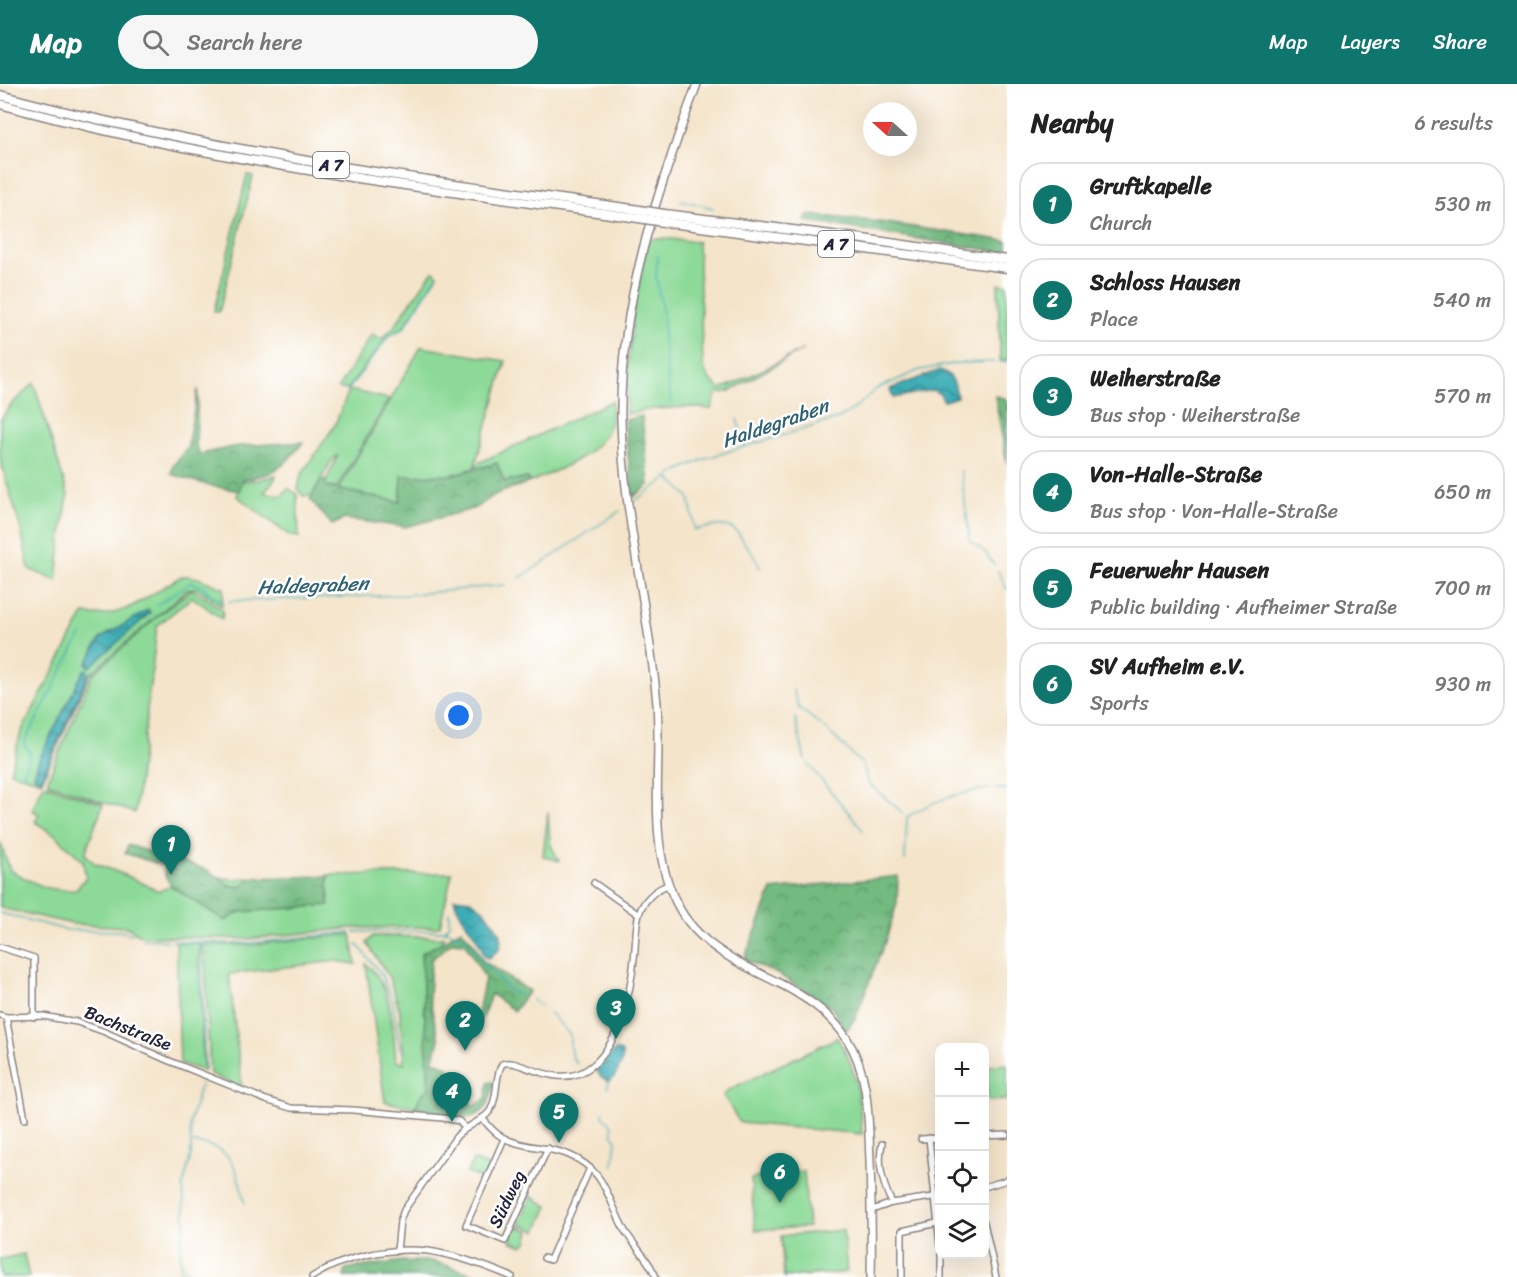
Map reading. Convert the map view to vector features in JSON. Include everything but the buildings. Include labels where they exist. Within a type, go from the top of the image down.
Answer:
[{"type":"highway","name":"A 7","points":[[0,96],[107,122],[274,156],[664,218],[1007,268]]},
{"type":"highway","name":"A 7","points":[[0,104],[95,128],[262,162],[426,189],[632,213]]},
{"type":"highway","name":"A 7","points":[[664,218],[856,238],[1007,260]]},
{"type":"main road","points":[[697,84],[658,195],[637,267],[628,316],[621,394],[622,445],[654,665],[659,835],[668,885],[681,913],[693,928],[727,957],[802,996],[825,1012],[848,1039],[861,1069],[867,1099],[872,1210],[871,1277]]},
{"type":"street","points":[[594,883],[639,915]]},
{"type":"street","points":[[397,1251],[400,1221],[404,1210],[456,1137],[492,1108],[498,1071],[504,1062],[513,1063],[547,1076],[562,1076],[586,1070],[604,1054],[614,1036],[630,988],[639,915],[650,896],[668,885]]},
{"type":"street","points":[[0,947],[34,958],[34,1017]]},
{"type":"street","points":[[3,1016],[25,1119]]},
{"type":"street","name":"Bachstraße","points":[[3,1016],[58,1018],[90,1026],[167,1060],[291,1108],[403,1114],[457,1120],[465,1128]]},
{"type":"street","points":[[482,1118],[494,1132],[504,1139],[571,1155],[590,1168],[605,1185],[625,1231],[656,1277]]},
{"type":"street","points":[[989,1136],[1007,1136]]},
{"type":"street","points":[[929,1138],[935,1188]]},
{"type":"street","points":[[921,1139],[935,1138]]},
{"type":"street","name":"Südweg","points":[[504,1139],[466,1225],[505,1241],[548,1148]]},
{"type":"street","points":[[882,1144],[880,1152],[882,1184],[892,1203]]},
{"type":"street","points":[[544,1258],[550,1260],[590,1168]]},
{"type":"street","points":[[989,1185],[1007,1180]]},
{"type":"street","points":[[872,1210],[892,1203],[935,1196]]},
{"type":"street","points":[[902,1277],[902,1231],[935,1223]]},
{"type":"street","points":[[989,1245],[996,1277]]},
{"type":"street","points":[[312,1277],[338,1264],[397,1251],[428,1251],[512,1277]]},
{"type":"street","points":[[940,1259],[941,1277]]},
{"type":"green space","points":[[247,175],[253,176],[219,312],[214,311]]},
{"type":"green space","points":[[807,215],[873,221],[1007,241],[1007,253],[805,221]]},
{"type":"green space","points":[[648,239],[698,242],[703,366],[708,377],[720,389],[804,349],[728,392],[717,393],[711,409],[689,407],[653,409],[626,414],[628,389],[626,387],[634,306]]},
{"type":"green space","points":[[434,271],[438,275],[403,328],[388,336],[347,390],[338,388],[372,334],[381,339],[393,328]]},
{"type":"green space","points":[[998,284],[1007,285],[1007,360],[1000,360]]},
{"type":"green space","points":[[421,347],[506,361],[474,468],[451,475],[403,476],[401,502],[338,490]]},
{"type":"green space","points":[[34,383],[68,495],[57,581],[29,569],[21,530],[0,459],[0,420],[12,404]]},
{"type":"green space","points":[[198,389],[196,446],[200,454],[238,446],[303,442],[278,469],[254,478],[243,479],[239,491],[207,485],[171,474],[173,466],[189,445]]},
{"type":"green space","points":[[349,390],[389,399],[337,488],[327,487],[325,483],[338,455],[332,460],[312,495],[303,496],[298,489],[301,475],[335,425]]},
{"type":"green space","points":[[995,396],[1007,399],[1007,464]]},
{"type":"green space","points":[[612,401],[611,420],[607,432],[590,451],[565,466],[530,482],[528,478],[504,481],[476,468],[476,464]]},
{"type":"green space","points":[[642,416],[649,485],[633,497],[624,420]]},
{"type":"green space","points":[[497,463],[504,481],[528,478],[530,482],[496,494],[476,508],[405,527],[345,519],[332,525],[310,499],[321,480],[325,480],[327,487],[400,502],[402,476],[451,475]]},
{"type":"green space","points":[[276,475],[264,492],[282,496],[288,488],[297,494],[299,537],[290,536],[237,496],[242,481],[259,480]]},
{"type":"green space","points":[[182,576],[198,578],[224,588],[222,606],[196,588],[188,589],[90,674],[42,781],[10,772],[21,732],[84,614],[111,614],[123,610]],"holes":[[[149,611],[150,613],[90,666],[87,664],[97,644]],[[84,670],[88,674],[54,753],[34,775],[40,757]]]},
{"type":"green space","points":[[192,589],[223,610],[222,619],[192,597],[157,626],[135,813],[48,783],[92,675]]},
{"type":"green space","points":[[46,785],[103,804],[85,854],[94,863],[159,891],[171,886],[225,920],[240,912],[329,905],[328,875],[452,873],[440,926],[351,928],[248,939],[142,936],[127,927],[73,924],[0,908],[0,842],[10,870],[34,883],[57,890],[76,890],[86,877],[83,861],[54,834],[35,822],[39,814],[32,810],[43,786]]},
{"type":"green space","points":[[548,811],[550,843],[559,861],[543,856]]},
{"type":"green space","points":[[128,845],[207,870],[229,885],[241,887],[250,878],[328,876],[329,905],[240,912],[225,921],[171,886],[165,875],[164,866],[125,853]]},
{"type":"green space","points":[[215,876],[230,879],[250,878],[241,887],[229,885]]},
{"type":"green space","points":[[898,876],[897,903],[886,939],[855,1019],[846,1031],[832,1008],[778,974],[744,960],[772,890]]},
{"type":"green space","points":[[461,929],[474,944],[483,961],[529,991],[514,1011],[491,994],[482,1019],[477,1017],[485,978],[465,943],[452,942],[431,960],[429,997],[439,1040],[433,1061],[449,1069],[460,1093],[475,1106],[486,1098],[488,1083],[494,1082],[484,1110],[479,1114],[466,1117],[457,1116],[454,1104],[451,1104],[450,1116],[415,1107],[421,1095],[429,1088],[421,953],[440,944]]},
{"type":"green space","points":[[351,934],[356,964],[336,961],[229,974],[242,1088],[210,1074],[205,959],[202,946],[204,944],[250,945]]},
{"type":"green space","points":[[373,936],[444,937],[440,944],[421,953],[429,1089],[421,1095],[415,1107],[385,1102],[366,964],[382,983],[387,996],[396,1061],[404,1063],[400,1011],[389,977],[367,943]]},
{"type":"green space","points":[[176,942],[199,943],[203,1071],[180,1063]]},
{"type":"green space","points":[[837,1038],[853,1072],[862,1134],[741,1123],[738,1120],[723,1096],[728,1090]]},
{"type":"green space","points":[[1007,1064],[1007,1100],[989,1101],[989,1066]]},
{"type":"green space","points":[[473,1160],[490,1167],[484,1180],[467,1173]]},
{"type":"green space","points":[[804,1171],[808,1227],[755,1230],[751,1179]]},
{"type":"green space","points":[[531,1196],[548,1206],[537,1231],[519,1224]]},
{"type":"green space","points":[[516,1226],[530,1231],[527,1242],[523,1246],[510,1241],[512,1236],[510,1235]]},
{"type":"green space","points":[[843,1230],[847,1272],[784,1277],[781,1236]]},
{"type":"green space","points":[[24,1254],[29,1277],[0,1277],[0,1259]]},
{"type":"green space","points":[[403,1261],[432,1261],[484,1277],[344,1277],[346,1269]]},
{"type":"water","points":[[940,370],[951,377],[957,397],[944,401],[940,394],[933,390],[893,398],[890,389]]},
{"type":"water","points":[[148,610],[150,613],[90,667],[87,664],[101,638]]},
{"type":"water","points":[[87,669],[88,674],[41,779],[34,776],[40,757],[84,670]]},
{"type":"water","points":[[454,898],[471,900],[483,909],[501,934],[500,949],[488,958],[484,956]]},
{"type":"water","points":[[615,1050],[622,1052],[622,1060],[617,1073],[609,1082],[600,1076],[597,1070]]},
{"type":"waterway","points":[[681,200],[713,208]]},
{"type":"waterway","points":[[658,255],[656,276],[664,321],[663,336],[671,404]]},
{"type":"waterway","points":[[348,390],[389,336],[404,328],[437,276]]},
{"type":"waterway","name":"Haldegraben","points":[[635,501],[677,471],[707,458],[837,419],[854,409],[876,389],[920,370],[958,363],[995,362]]},
{"type":"waterway","name":"Haldegraben","points":[[1000,362],[1007,362]]},
{"type":"waterway","points":[[737,419],[745,447]]},
{"type":"waterway","points":[[961,471],[970,541],[986,553],[994,565]]},
{"type":"waterway","points":[[669,478],[689,497],[695,530],[717,526],[732,529],[738,533],[752,552],[760,568]]},
{"type":"waterway","name":"Haldegraben","points":[[520,578],[620,511]]},
{"type":"waterway","points":[[998,571],[1007,589]]},
{"type":"waterway","name":"Haldegraben","points":[[157,605],[191,582],[205,588],[208,593],[222,601]]},
{"type":"waterway","name":"Haldegraben","points":[[229,601],[405,595],[505,585]]},
{"type":"waterway","points":[[23,775],[30,753],[24,743],[82,633]]},
{"type":"waterway","points":[[793,690],[799,708],[821,725]]},
{"type":"waterway","points":[[795,718],[805,760]]},
{"type":"waterway","points":[[825,728],[863,765],[868,783],[904,814]]},
{"type":"waterway","points":[[808,764],[863,830]]},
{"type":"waterway","points":[[905,860],[907,817],[946,798],[989,789]]},
{"type":"waterway","points":[[996,789],[1007,789]]},
{"type":"waterway","points":[[445,930],[449,924],[449,912]]},
{"type":"waterway","name":"Haldegraben","points":[[0,913],[67,930],[119,931],[132,934]]},
{"type":"waterway","name":"Haldegraben","points":[[355,932],[448,931],[470,943],[483,963],[509,990],[521,996]]},
{"type":"waterway","name":"Haldegraben","points":[[234,943],[350,932]]},
{"type":"waterway","name":"Haldegraben","points":[[143,939],[168,941]]},
{"type":"waterway","name":"Haldegraben","points":[[172,941],[229,943]]},
{"type":"waterway","points":[[201,942],[205,1070]]},
{"type":"waterway","points":[[357,944],[382,975],[393,1003],[400,1050]]},
{"type":"waterway","name":"Haldegraben","points":[[532,1000],[541,1006]]},
{"type":"waterway","name":"Haldegraben","points":[[550,1013],[570,1035],[571,1054],[577,1064]]},
{"type":"waterway","points":[[196,1277],[180,1264],[182,1234],[185,1225],[183,1186],[191,1155],[190,1121],[203,1077]]},
{"type":"waterway","points":[[607,1088],[609,1081]]},
{"type":"waterway","points":[[603,1112],[604,1118],[612,1125],[612,1133],[616,1140],[613,1166]]},
{"type":"waterway","points":[[193,1143],[207,1145],[225,1154],[235,1169],[245,1203]]},
{"type":"waterway","points":[[179,1277],[180,1266]]},
{"type":"place","name":"Gruftkapelle","points":[[171,875]]},
{"type":"place","name":"Weiherstraße","points":[[616,1039]]},
{"type":"place","name":"Schloss Hausen","points":[[465,1051]]},
{"type":"place","name":"Von-Halle-Straße","points":[[452,1122]]},
{"type":"place","name":"Feuerwehr Hausen","points":[[559,1143]]},
{"type":"place","name":"SV Aufheim e.V.","points":[[780,1203]]}]
